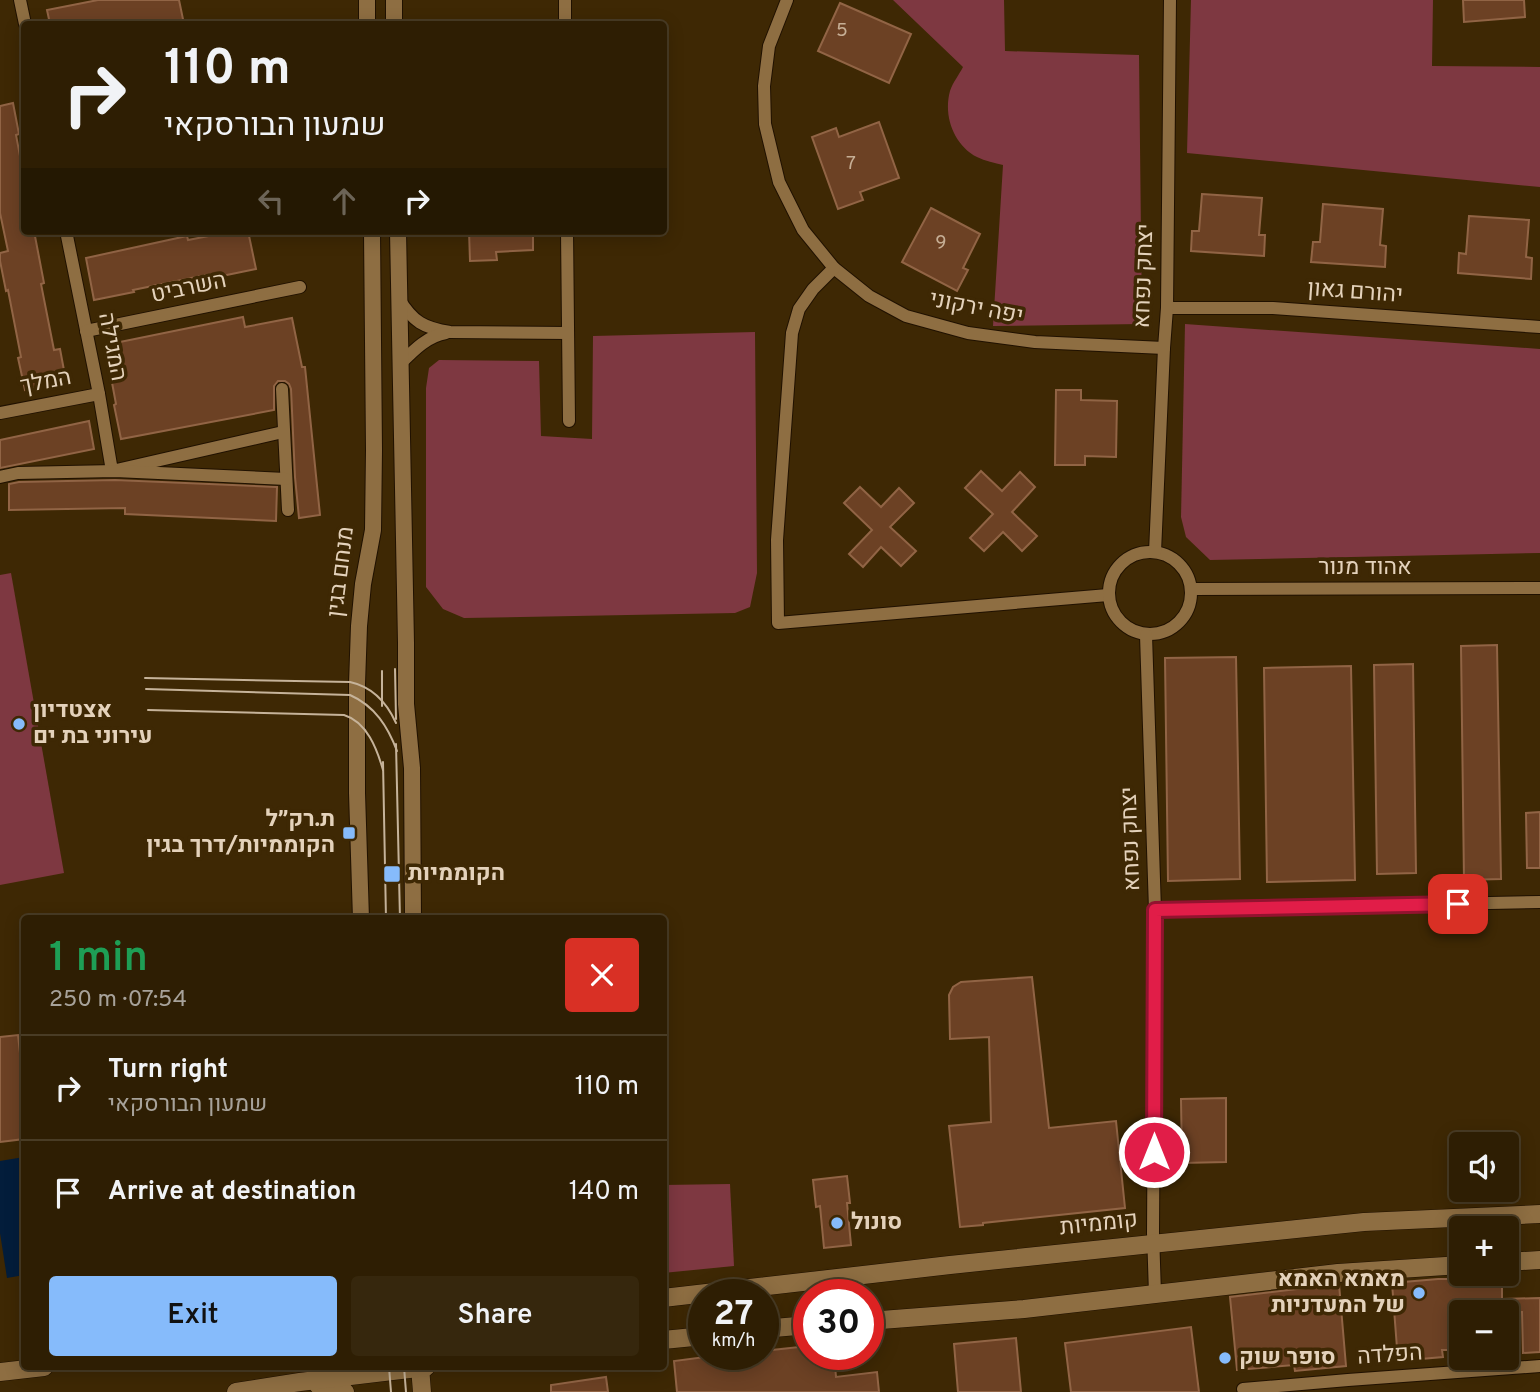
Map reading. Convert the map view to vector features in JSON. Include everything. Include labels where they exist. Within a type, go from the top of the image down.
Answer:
[{"type":"main road","name":"קוממיות","points":[[667,1298],[1364,1222],[1540,1214]]},
{"type":"main road","points":[[1519,1261],[1540,1260]]},
{"type":"main road","points":[[884,1320],[1024,1309],[1338,1273],[1449,1266]]},
{"type":"main road","points":[[667,1340],[688,1338]]},
{"type":"main road","points":[[0,1372],[21,1370]]},
{"type":"main road","points":[[236,1392],[369,1370],[371,1392]]},
{"type":"main road","points":[[420,1370],[422,1392]]},
{"type":"main road","points":[[300,1382],[345,1392]]},
{"type":"street","points":[[20,0],[24,21]]},
{"type":"street","points":[[367,0],[368,21]]},
{"type":"street","points":[[394,0],[394,21]]},
{"type":"street","points":[[565,0],[565,21]]},
{"type":"street","name":"יפה ירקוני","points":[[787,0],[769,46],[764,86],[765,124],[779,183],[803,230],[834,268],[869,296],[906,316],[968,334],[1035,342],[1164,348]]},
{"type":"street","name":"יצחק נפחא","points":[[1155,552],[1167,307],[1171,0]]},
{"type":"street","name":"המגילה","points":[[67,235],[112,471]]},
{"type":"street","name":"מנחם בגין","points":[[361,915],[356,793],[357,684],[363,584],[373,530],[372,235]]},
{"type":"street","points":[[398,235],[406,704],[412,768],[413,915]]},
{"type":"street","points":[[567,235],[569,421]]},
{"type":"street","points":[[834,268],[813,289],[799,309],[792,332],[777,540],[778,624],[1108,595]]},
{"type":"street","name":"השרביט","points":[[86,331],[300,287]]},
{"type":"street","points":[[399,298],[411,316],[433,330],[568,333]]},
{"type":"street","name":"יהורם גאון","points":[[1167,307],[1273,308],[1540,327]]},
{"type":"street","points":[[400,364],[426,341],[450,332]]},
{"type":"street","points":[[282,390],[288,510]]},
{"type":"street","name":"המלך","points":[[0,413],[99,394]]},
{"type":"street","points":[[112,471],[283,432]]},
{"type":"street","points":[[0,477],[18,473],[112,471],[286,479]]},
{"type":"street","points":[[1155,552],[1171,558],[1182,567],[1189,579],[1190,604],[1184,617],[1174,627],[1161,633],[1146,635],[1130,630],[1119,621],[1111,609],[1108,595],[1110,581],[1122,563],[1141,553],[1155,552]]},
{"type":"street","name":"אהוד מנור","points":[[1191,589],[1540,588]]},
{"type":"street","name":"יצחק נפחא","points":[[1146,635],[1155,910],[1155,1294]]},
{"type":"street","points":[[1155,910],[1540,902]]},
{"type":"street","name":"הפלדה","points":[[1243,1390],[1349,1386],[1540,1366]]},
{"type":"shaded area","points":[[893,0],[1004,0],[1005,51],[1139,55],[1142,324],[993,326],[1003,165],[977,157],[962,145],[949,120],[948,101],[951,88],[963,67]]},
{"type":"shaded area","points":[[1191,0],[1433,0],[1432,66],[1540,67],[1540,187],[1187,153]]},
{"type":"shaded area","points":[[1185,324],[1540,349],[1540,553],[1210,560],[1186,537],[1181,517]]},
{"type":"shaded area","points":[[755,332],[757,573],[750,607],[735,613],[464,618],[443,609],[426,587],[426,388],[429,368],[439,360],[539,361],[541,436],[592,439],[593,336]]},
{"type":"shaded area","name":"אצטדיון עירוני בת ים","points":[[11,573],[64,873],[0,885],[0,575]]},
{"type":"shaded area","points":[[730,1184],[734,1266],[667,1273],[667,1185]]},
{"type":"water","points":[[21,1158],[21,1276],[7,1278],[0,1233],[0,1161]]},
{"type":"building","points":[[98,0],[179,0],[183,21],[49,21],[47,10]]},
{"type":"building","points":[[1463,0],[1524,0],[1525,17],[1464,22]]},
{"type":"building","points":[[840,3],[911,34],[889,83],[818,51]]},
{"type":"building","points":[[13,103],[21,161],[21,235],[35,235],[54,350],[60,349],[66,381],[25,390],[18,358],[21,357],[0,261],[0,253],[8,251],[0,213],[0,106]]},
{"type":"building","points":[[879,122],[899,178],[860,192],[863,200],[838,209],[812,137],[836,128],[839,137]]},
{"type":"building","points":[[1202,194],[1262,198],[1259,235],[1265,235],[1264,256],[1191,251],[1192,231],[1199,231]]},
{"type":"building","points":[[1323,204],[1383,209],[1380,245],[1386,246],[1385,267],[1311,262],[1313,242],[1320,242]]},
{"type":"building","points":[[931,208],[980,234],[963,268],[968,270],[957,291],[902,262]]},
{"type":"building","points":[[1469,216],[1529,220],[1526,257],[1532,258],[1531,279],[1458,273],[1459,253],[1466,254]]},
{"type":"building","points":[[214,235],[249,235],[256,269],[212,278],[211,274],[94,300],[86,258],[187,236],[188,240]]},
{"type":"building","points":[[469,235],[533,235],[533,250],[496,252],[497,260],[470,261]]},
{"type":"building","points":[[243,317],[245,327],[292,318],[302,367],[305,367],[320,515],[299,518],[291,389],[285,381],[278,381],[274,386],[274,410],[121,439],[105,345]]},
{"type":"building","points":[[1056,390],[1081,390],[1081,400],[1117,401],[1116,457],[1085,456],[1085,465],[1055,465]]},
{"type":"building","points":[[89,421],[94,449],[0,468],[0,440]]},
{"type":"building","points":[[981,471],[1002,491],[1020,472],[1035,487],[1012,512],[1037,536],[1022,551],[1003,532],[984,551],[970,538],[993,514],[965,488]]},
{"type":"building","points":[[115,480],[277,487],[276,521],[125,514],[125,508],[9,510],[9,484]]},
{"type":"building","points":[[860,487],[881,507],[899,488],[914,503],[890,527],[916,551],[901,566],[881,547],[863,567],[849,554],[872,530],[844,503]]},
{"type":"building","points":[[1497,645],[1501,879],[1464,880],[1461,646]]},
{"type":"building","points":[[1236,657],[1240,879],[1168,881],[1165,658]]},
{"type":"building","points":[[1413,664],[1416,873],[1377,874],[1374,665]]},
{"type":"building","points":[[1351,666],[1355,880],[1267,882],[1264,668]]},
{"type":"building","points":[[1540,812],[1540,868],[1527,868],[1526,813]]},
{"type":"building","points":[[1032,977],[1049,1128],[1116,1121],[1125,1208],[960,1227],[949,1126],[991,1122],[989,1037],[950,1039],[949,995],[953,987],[961,982]]},
{"type":"building","points":[[18,1035],[21,1062],[21,1139],[0,1142],[0,1037]]},
{"type":"building","points":[[1226,1098],[1226,1162],[1182,1163],[1181,1099]]},
{"type":"building","points":[[847,1176],[851,1245],[824,1248],[820,1206],[816,1207],[813,1180]]},
{"type":"building","points":[[1449,1279],[1449,1286],[1502,1286],[1502,1299],[1540,1298],[1540,1352],[1523,1353],[1519,1300],[1449,1300],[1449,1350],[1442,1350],[1443,1357],[1398,1361],[1392,1283]]},
{"type":"building","points":[[1339,1284],[1346,1366],[1295,1371],[1294,1365],[1237,1370],[1230,1297]]},
{"type":"building","points":[[1191,1327],[1199,1392],[1071,1392],[1065,1343]]},
{"type":"building","points":[[1016,1338],[1021,1392],[958,1392],[954,1344]]},
{"type":"building","points":[[793,1348],[793,1370],[835,1370],[836,1377],[877,1372],[879,1392],[677,1392],[674,1361],[688,1359],[688,1370],[779,1370],[779,1349]]},
{"type":"building","points":[[606,1377],[608,1392],[551,1392],[551,1385]]},
{"type":"tram line","points":[[395,669],[396,719]]},
{"type":"tram line","points":[[382,671],[382,706]]},
{"type":"tram line","points":[[145,678],[350,682],[366,688],[378,697],[396,723]]},
{"type":"tram line","points":[[146,689],[350,695],[367,705],[380,718],[397,751]]},
{"type":"tram line","points":[[148,710],[344,715],[365,730],[383,770]]},
{"type":"tram line","points":[[396,744],[400,915]]},
{"type":"tram line","points":[[383,762],[386,915]]},
{"type":"tram line","points":[[389,1370],[391,1392]]},
{"type":"tram line","points":[[404,1370],[406,1392]]},
{"type":"place","name":"אצטדיון עירוני בת ים","points":[[19,724]]},
{"type":"place","name":"ת.רק״ל הקוממיות/דרך בגין","points":[[349,833]]},
{"type":"place","name":"הקוממיות","points":[[392,874]]},
{"type":"place","name":"סונול","points":[[837,1223]]},
{"type":"place","name":"מאמא האמא של המעדניות","points":[[1419,1293]]},
{"type":"place","name":"סופר שוק","points":[[1225,1358]]},
{"type":"route","points":[[1154,1152],[1155,910],[1458,904]]}]
